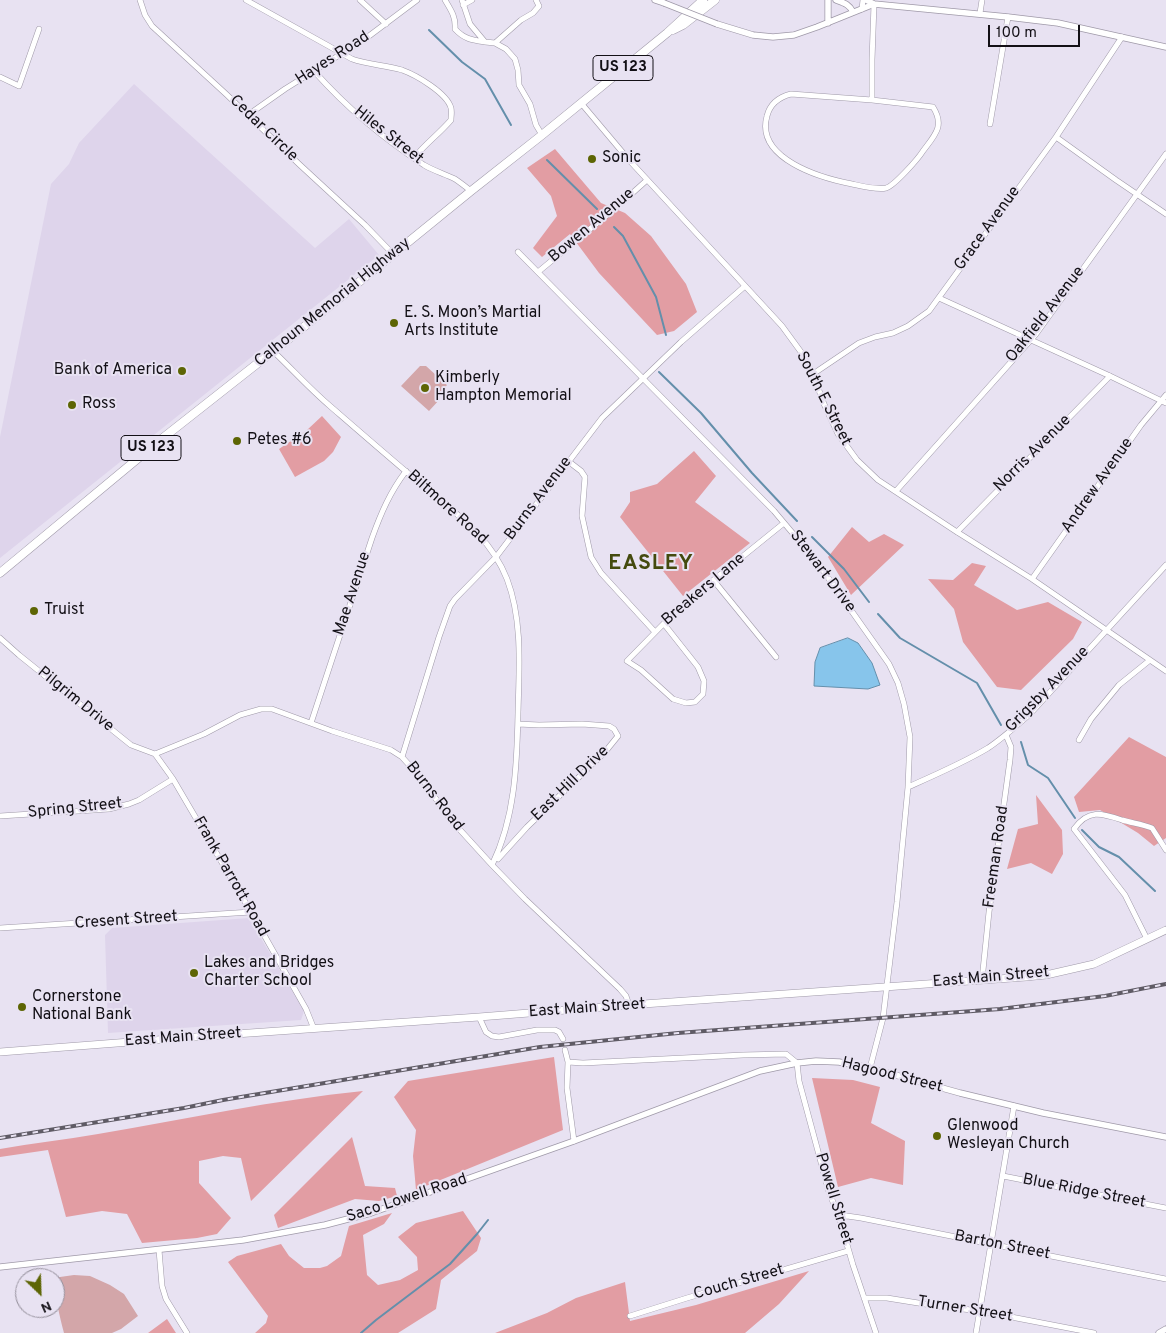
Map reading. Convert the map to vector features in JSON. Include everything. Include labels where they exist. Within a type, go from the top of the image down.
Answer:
[{"type":"highway","name":"Calhoun Memorial Highway","points":[[0,573],[159,441],[667,34],[703,0]]},
{"type":"highway","name":"Calhoun Memorial Highway","points":[[667,34],[683,25],[715,0]]},
{"type":"main road","name":"East Main Street","points":[[0,1052],[1039,976],[1094,964],[1166,930]]},
{"type":"street","name":"Cedar Circle","points":[[140,0],[145,15],[152,26],[365,225],[393,254]]},
{"type":"street","points":[[246,0],[352,59],[403,70],[445,97],[451,106],[451,120],[420,149],[414,158]]},
{"type":"street","points":[[360,0],[386,24]]},
{"type":"street","name":"Hayes Road","points":[[248,115],[386,24],[415,0]]},
{"type":"street","points":[[445,0],[452,10],[456,21],[455,29],[460,35],[468,40],[495,43],[506,49],[516,59],[519,85],[530,104],[536,125],[542,135]]},
{"type":"street","points":[[472,0],[463,2],[470,24],[485,42]]},
{"type":"street","points":[[495,43],[533,13],[539,6],[536,0]]},
{"type":"street","points":[[655,0],[717,24],[753,35],[773,37],[794,35],[874,4]]},
{"type":"street","points":[[828,0],[828,22]]},
{"type":"street","points":[[836,0],[845,3],[853,12]]},
{"type":"street","points":[[862,9],[864,0],[874,4],[1008,16],[1058,23],[1166,47]]},
{"type":"street","points":[[980,14],[982,0]]},
{"type":"street","points":[[872,100],[874,4]]},
{"type":"street","points":[[990,124],[1008,16]]},
{"type":"street","points":[[0,77],[19,86],[39,29]]},
{"type":"street","name":"Grace Avenue","points":[[813,374],[859,343],[893,333],[908,326],[929,311],[1056,137],[1122,37]]},
{"type":"street","name":"Hiles Street","points":[[314,71],[373,127],[414,158],[471,190]]},
{"type":"street","points":[[809,94],[872,100],[933,108],[939,119],[939,126],[922,153],[898,179],[886,188],[868,188],[812,173],[782,157],[773,147],[767,136],[765,122],[768,111],[781,96],[809,94]]},
{"type":"street","name":"South E Street","points":[[580,102],[647,180],[782,326],[801,352],[813,374],[838,434],[857,460],[878,480],[1032,579],[1166,671]]},
{"type":"street","points":[[1056,137],[1166,214]]},
{"type":"street","name":"Oakfield Avenue","points":[[896,490],[1031,340],[1166,154]]},
{"type":"street","name":"Bowen Avenue","points":[[538,272],[619,206],[647,180]]},
{"type":"street","name":"Stewart Drive","points":[[518,252],[774,511],[817,562],[889,664],[898,683],[910,737],[908,787],[887,987],[882,1023],[870,1068]]},
{"type":"street","name":"Burns Avenue","points":[[402,757],[439,637],[450,606],[455,599],[496,557],[602,418],[643,378],[745,286]]},
{"type":"street","points":[[939,298],[1163,402]]},
{"type":"street","name":"Biltmore Road","points":[[273,351],[327,404],[465,520],[486,542],[506,578],[513,599],[517,624],[518,724],[512,801],[500,847],[492,865]]},
{"type":"street","name":"Norris Avenue","points":[[957,532],[1110,376]]},
{"type":"street","name":"Andrew Avenue","points":[[1032,579],[1141,425],[1163,402],[1166,395]]},
{"type":"street","points":[[568,461],[581,471],[585,477],[582,516],[591,557],[601,573],[655,632]]},
{"type":"street","name":"Mae Avenue","points":[[311,723],[383,508],[390,493],[406,471]]},
{"type":"street","name":"Breakers Lane","points":[[664,624],[698,667],[704,681],[703,694],[695,702],[686,703],[673,699],[641,670],[627,661],[680,607],[784,524]]},
{"type":"street","name":"Grigsby Avenue","points":[[908,787],[989,747],[1030,714],[1166,565]]},
{"type":"street","points":[[714,581],[776,657]]},
{"type":"street","name":"Pilgrim Drive","points":[[0,638],[131,745],[156,754]]},
{"type":"street","points":[[1078,740],[1091,719],[1119,685],[1150,660]]},
{"type":"street","name":"Burns Road","points":[[156,754],[204,734],[240,716],[260,710],[272,709],[391,750],[402,757],[421,778],[451,820],[492,865],[620,989],[626,996],[628,1005]]},
{"type":"street","name":"East Hill Drive","points":[[492,865],[605,752],[618,736],[614,729],[609,726],[518,724]]},
{"type":"street","name":"Freeman Road","points":[[982,980],[992,887],[1010,760],[1011,747],[1006,734]]},
{"type":"street","name":"Frank Parrott Road","points":[[156,754],[173,779],[252,912],[306,1009],[314,1029]]},
{"type":"street","name":"Spring Street","points":[[0,816],[109,809],[139,800],[173,779]]},
{"type":"street","points":[[1147,939],[1125,895],[1074,829],[1080,821],[1088,816],[1097,814],[1110,815],[1152,828],[1166,850]]},
{"type":"street","name":"Cresent Street","points":[[0,928],[252,912]]},
{"type":"street","points":[[479,1017],[486,1032],[492,1036],[499,1037],[537,1030],[555,1030],[559,1032],[563,1039]]},
{"type":"street","points":[[565,1050],[568,1062],[567,1088],[574,1141]]},
{"type":"street","name":"Hagood Street","points":[[568,1062],[583,1064],[786,1054],[797,1063],[816,1061],[839,1062],[870,1068],[1043,1113],[1166,1137]]},
{"type":"street","name":"Saco Lowell Road","points":[[0,1267],[243,1240],[325,1225],[371,1213],[574,1141],[760,1071],[797,1063]]},
{"type":"street","name":"Powell Street","points":[[797,1063],[799,1081],[830,1192],[876,1333]]},
{"type":"street","points":[[976,1333],[1014,1106]]},
{"type":"street","name":"Blue Ridge Street","points":[[1003,1176],[1166,1208]]},
{"type":"street","name":"Barton Street","points":[[839,1217],[861,1218],[1166,1279]]},
{"type":"street","points":[[159,1250],[162,1286],[166,1299],[186,1333]]},
{"type":"street","name":"Couch Street","points":[[630,1316],[671,1302],[848,1251]]},
{"type":"street","name":"Turner Street","points":[[864,1298],[887,1298],[980,1311],[1094,1333]]},
{"type":"street","points":[[1159,1333],[1166,1329]]},
{"type":"shaded area","points":[[134,84],[315,248],[349,219],[379,255],[0,558],[0,437],[51,184],[69,164],[79,143]]},
{"type":"shaded area","points":[[555,149],[601,203],[625,213],[651,236],[686,284],[697,312],[674,331],[657,335],[599,273],[570,234],[542,257],[533,248],[557,216],[551,196],[527,168]]},
{"type":"shaded area","points":[[420,366],[426,366],[447,385],[438,396],[440,399],[429,411],[401,386]]},
{"type":"shaded area","points":[[322,416],[341,437],[333,452],[324,461],[295,477],[279,449],[307,430]]},
{"type":"shaded area","points":[[694,451],[716,476],[695,502],[750,543],[683,596],[620,517],[630,502],[630,492],[657,484]]},
{"type":"shaded area","points":[[852,527],[869,542],[884,534],[904,545],[851,595],[828,557]]},
{"type":"shaded area","points":[[972,563],[986,566],[974,585],[1017,610],[1048,602],[1082,622],[1073,639],[1021,690],[997,687],[963,642],[954,609],[928,579],[953,580]]},
{"type":"shaded area","points":[[1129,737],[1166,757],[1166,838],[1154,846],[1138,833],[1100,810],[1079,812],[1074,797]]},
{"type":"shaded area","points":[[1036,795],[1062,830],[1063,854],[1052,874],[1031,863],[1007,869],[1018,829],[1038,824]]},
{"type":"shaded area","name":"Lakes and Bridges Charter School","points":[[249,918],[304,1011],[301,1020],[108,1033],[105,935],[112,928]]},
{"type":"shaded area","points":[[554,1057],[563,1130],[416,1190],[413,1156],[416,1130],[394,1097],[408,1081]]},
{"type":"shaded area","points":[[812,1078],[853,1080],[880,1087],[871,1123],[905,1141],[903,1185],[871,1178],[838,1187]]},
{"type":"shaded area","points":[[363,1091],[251,1201],[241,1158],[223,1156],[199,1161],[199,1183],[231,1218],[217,1234],[197,1238],[142,1243],[127,1214],[102,1211],[66,1217],[48,1150],[0,1157],[0,1149],[263,1105]]},
{"type":"shaded area","points":[[352,1137],[365,1186],[395,1188],[397,1196],[379,1201],[355,1199],[278,1228],[274,1215]]},
{"type":"shaded area","points":[[463,1211],[481,1238],[477,1251],[441,1280],[436,1309],[398,1333],[255,1333],[266,1323],[268,1316],[228,1262],[237,1256],[281,1244],[289,1256],[304,1268],[320,1268],[327,1266],[341,1256],[349,1226],[392,1213],[384,1224],[363,1235],[367,1275],[378,1285],[400,1280],[418,1270],[417,1257],[398,1237],[416,1223]]},
{"type":"shaded area","points":[[809,1271],[779,1304],[745,1333],[495,1333],[547,1313],[576,1298],[625,1282],[630,1321],[696,1305]]},
{"type":"shaded area","points":[[65,1276],[90,1276],[110,1285],[124,1294],[138,1316],[121,1329],[112,1333],[64,1333],[61,1318],[65,1318]]},
{"type":"shaded area","points":[[167,1319],[176,1333],[148,1333]]},
{"type":"water","points":[[848,638],[858,643],[872,663],[880,685],[868,689],[814,686],[815,662],[820,648]]},
{"type":"waterway","points":[[429,30],[462,62],[485,79],[511,125]]},
{"type":"waterway","points":[[547,160],[597,209]]},
{"type":"waterway","points":[[614,227],[623,236],[656,297],[666,335]]},
{"type":"waterway","points":[[659,372],[701,413],[752,473],[797,521]]},
{"type":"waterway","points":[[812,537],[844,569],[869,602]]},
{"type":"waterway","points":[[878,614],[900,638],[977,683],[1001,725]]},
{"type":"waterway","points":[[1021,742],[1028,765],[1048,778],[1075,818]]},
{"type":"waterway","points":[[1082,830],[1099,847],[1119,857],[1155,891]]},
{"type":"waterway","points":[[361,1333],[450,1264],[488,1220]]},
{"type":"railway","points":[[0,1138],[540,1047],[678,1033],[1000,1009],[1105,996],[1166,984]]},
{"type":"place","name":"Sonic","points":[[592,159]]},
{"type":"place","name":"E. S. Moon’s Martial Arts Institute","points":[[394,323]]},
{"type":"place","name":"Bank of America","points":[[182,371]]},
{"type":"place","name":"Kimberly Hampton Memorial","points":[[425,388]]},
{"type":"place","name":"Ross","points":[[72,405]]},
{"type":"place","name":"Petes #6","points":[[237,441]]},
{"type":"place","name":"Truist","points":[[34,611]]},
{"type":"place","name":"Lakes and Bridges Charter School","points":[[194,973]]},
{"type":"place","name":"Cornerstone National Bank","points":[[22,1007]]},
{"type":"place","name":"Glenwood Wesleyan Church","points":[[937,1136]]},
{"type":"district","name":"EASLEY","points":[[651,565]]}]
